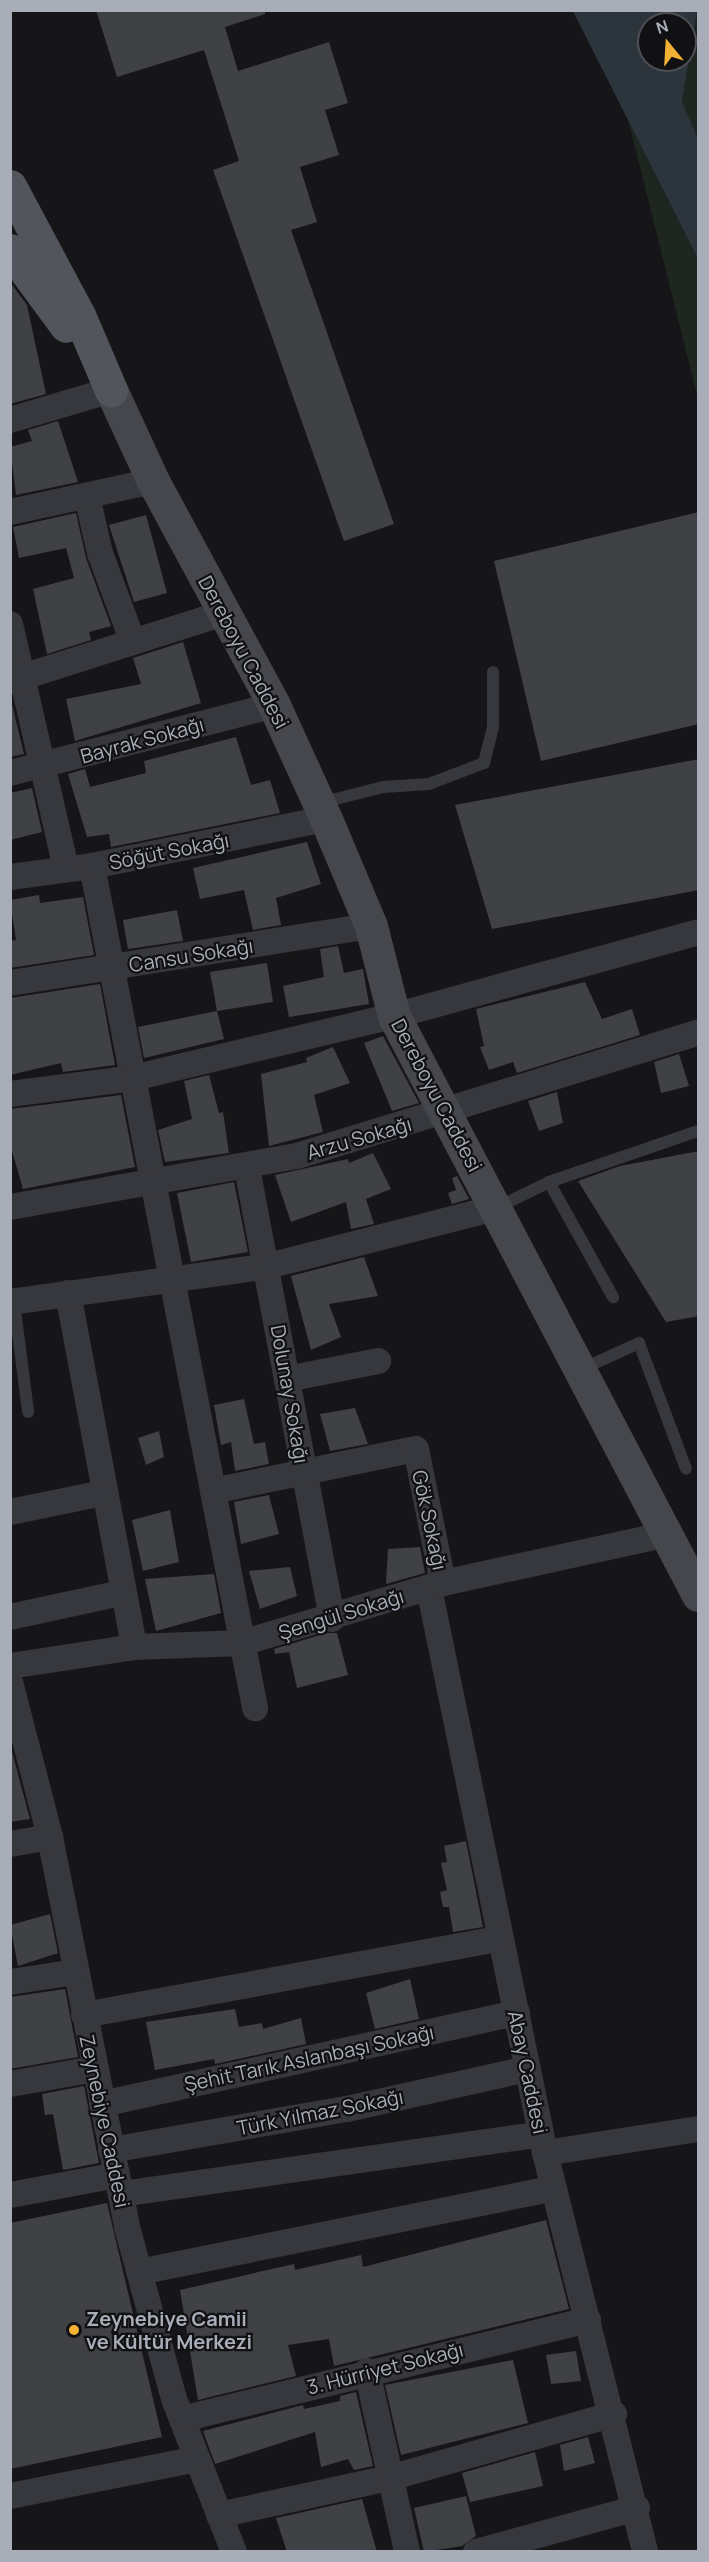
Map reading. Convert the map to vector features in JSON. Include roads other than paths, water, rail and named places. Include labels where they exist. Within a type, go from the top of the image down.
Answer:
[{"type":"main road","points":[[10,186],[79,315],[111,390]]},
{"type":"main road","points":[[10,250],[111,390]]},
{"type":"main road","name":"Dereboyu Caddesi","points":[[111,390],[153,481],[274,705],[322,811],[371,926],[394,1016],[699,1595]]},
{"type":"street","points":[[10,420],[111,390]]},
{"type":"street","points":[[10,512],[153,481]]},
{"type":"street","points":[[87,496],[100,553],[132,642]]},
{"type":"street","points":[[16,678],[224,614]]},
{"type":"street","points":[[10,624],[16,678],[66,868]]},
{"type":"street","name":"Bayrak Sokağı","points":[[10,773],[41,768],[274,705]]},
{"type":"street","name":"Söğüt Sokağı","points":[[10,877],[66,868],[92,867],[322,811]]},
{"type":"street","points":[[92,867],[153,1184],[174,1277],[255,1708]]},
{"type":"street","name":"Cansu Sokağı","points":[[10,983],[371,926]]},
{"type":"street","points":[[10,1094],[132,1078],[394,1016],[699,932]]},
{"type":"street","name":"Arzu Sokağı","points":[[10,1207],[247,1168],[446,1114],[699,1033]]},
{"type":"street","name":"Dolunay Sokağı","points":[[247,1168],[268,1266],[332,1619]]},
{"type":"street","points":[[12,1302],[174,1277],[268,1266],[496,1208]]},
{"type":"street","points":[[68,1293],[121,1593],[134,1647]]},
{"type":"street","points":[[287,1379],[378,1361]]},
{"type":"street","name":"Gök Sokağı","points":[[213,1491],[416,1449],[436,1585]]},
{"type":"street","points":[[10,1512],[103,1493]]},
{"type":"street","name":"Şengül Sokağı","points":[[10,1666],[134,1647],[242,1643],[332,1619],[436,1585],[667,1534]]},
{"type":"street","name":"Abay Caddesi","points":[[436,1585],[499,1939],[517,2013],[543,2143],[614,2414],[637,2508],[645,2552]]},
{"type":"street","points":[[10,1617],[121,1593]]},
{"type":"street","name":"Zeynebiye Caddesi","points":[[10,1682],[50,1837],[94,2069],[139,2272],[182,2419],[234,2552]]},
{"type":"street","points":[[10,1844],[50,1837]]},
{"type":"street","points":[[84,2015],[499,1939]]},
{"type":"street","points":[[10,1982],[75,1972]]},
{"type":"street","name":"Şehit Tarık Aslanbaşı Sokağı","points":[[102,2104],[517,2013]]},
{"type":"street","points":[[10,2084],[94,2069]]},
{"type":"street","name":"Türk Yılmaz Sokağı","points":[[116,2173],[347,2109],[528,2069]]},
{"type":"street","points":[[10,2195],[116,2173],[543,2143],[699,2129]]},
{"type":"street","points":[[139,2272],[554,2188]]},
{"type":"street","name":"3. Hürriyet Sokağı","points":[[182,2419],[368,2371],[588,2320]]},
{"type":"street","points":[[368,2371],[393,2477],[407,2552]]},
{"type":"street","points":[[219,2515],[393,2477],[614,2414]]},
{"type":"street","points":[[10,2496],[197,2458]]},
{"type":"street","points":[[476,2552],[637,2508]]},
{"type":"lane","points":[[322,811],[383,788],[429,784],[484,763],[493,727],[493,672]]},
{"type":"lane","points":[[496,1208],[549,1182],[699,1131]]},
{"type":"lane","points":[[549,1182],[613,1297]]},
{"type":"lane","points":[[12,1302],[17,1361],[28,1412]]},
{"type":"lane","points":[[581,1369],[639,1343],[686,1469]]},
{"type":"place","name":"Zeynebiye Camii ve Kültür Merkezi","points":[[74,2330]]}]
